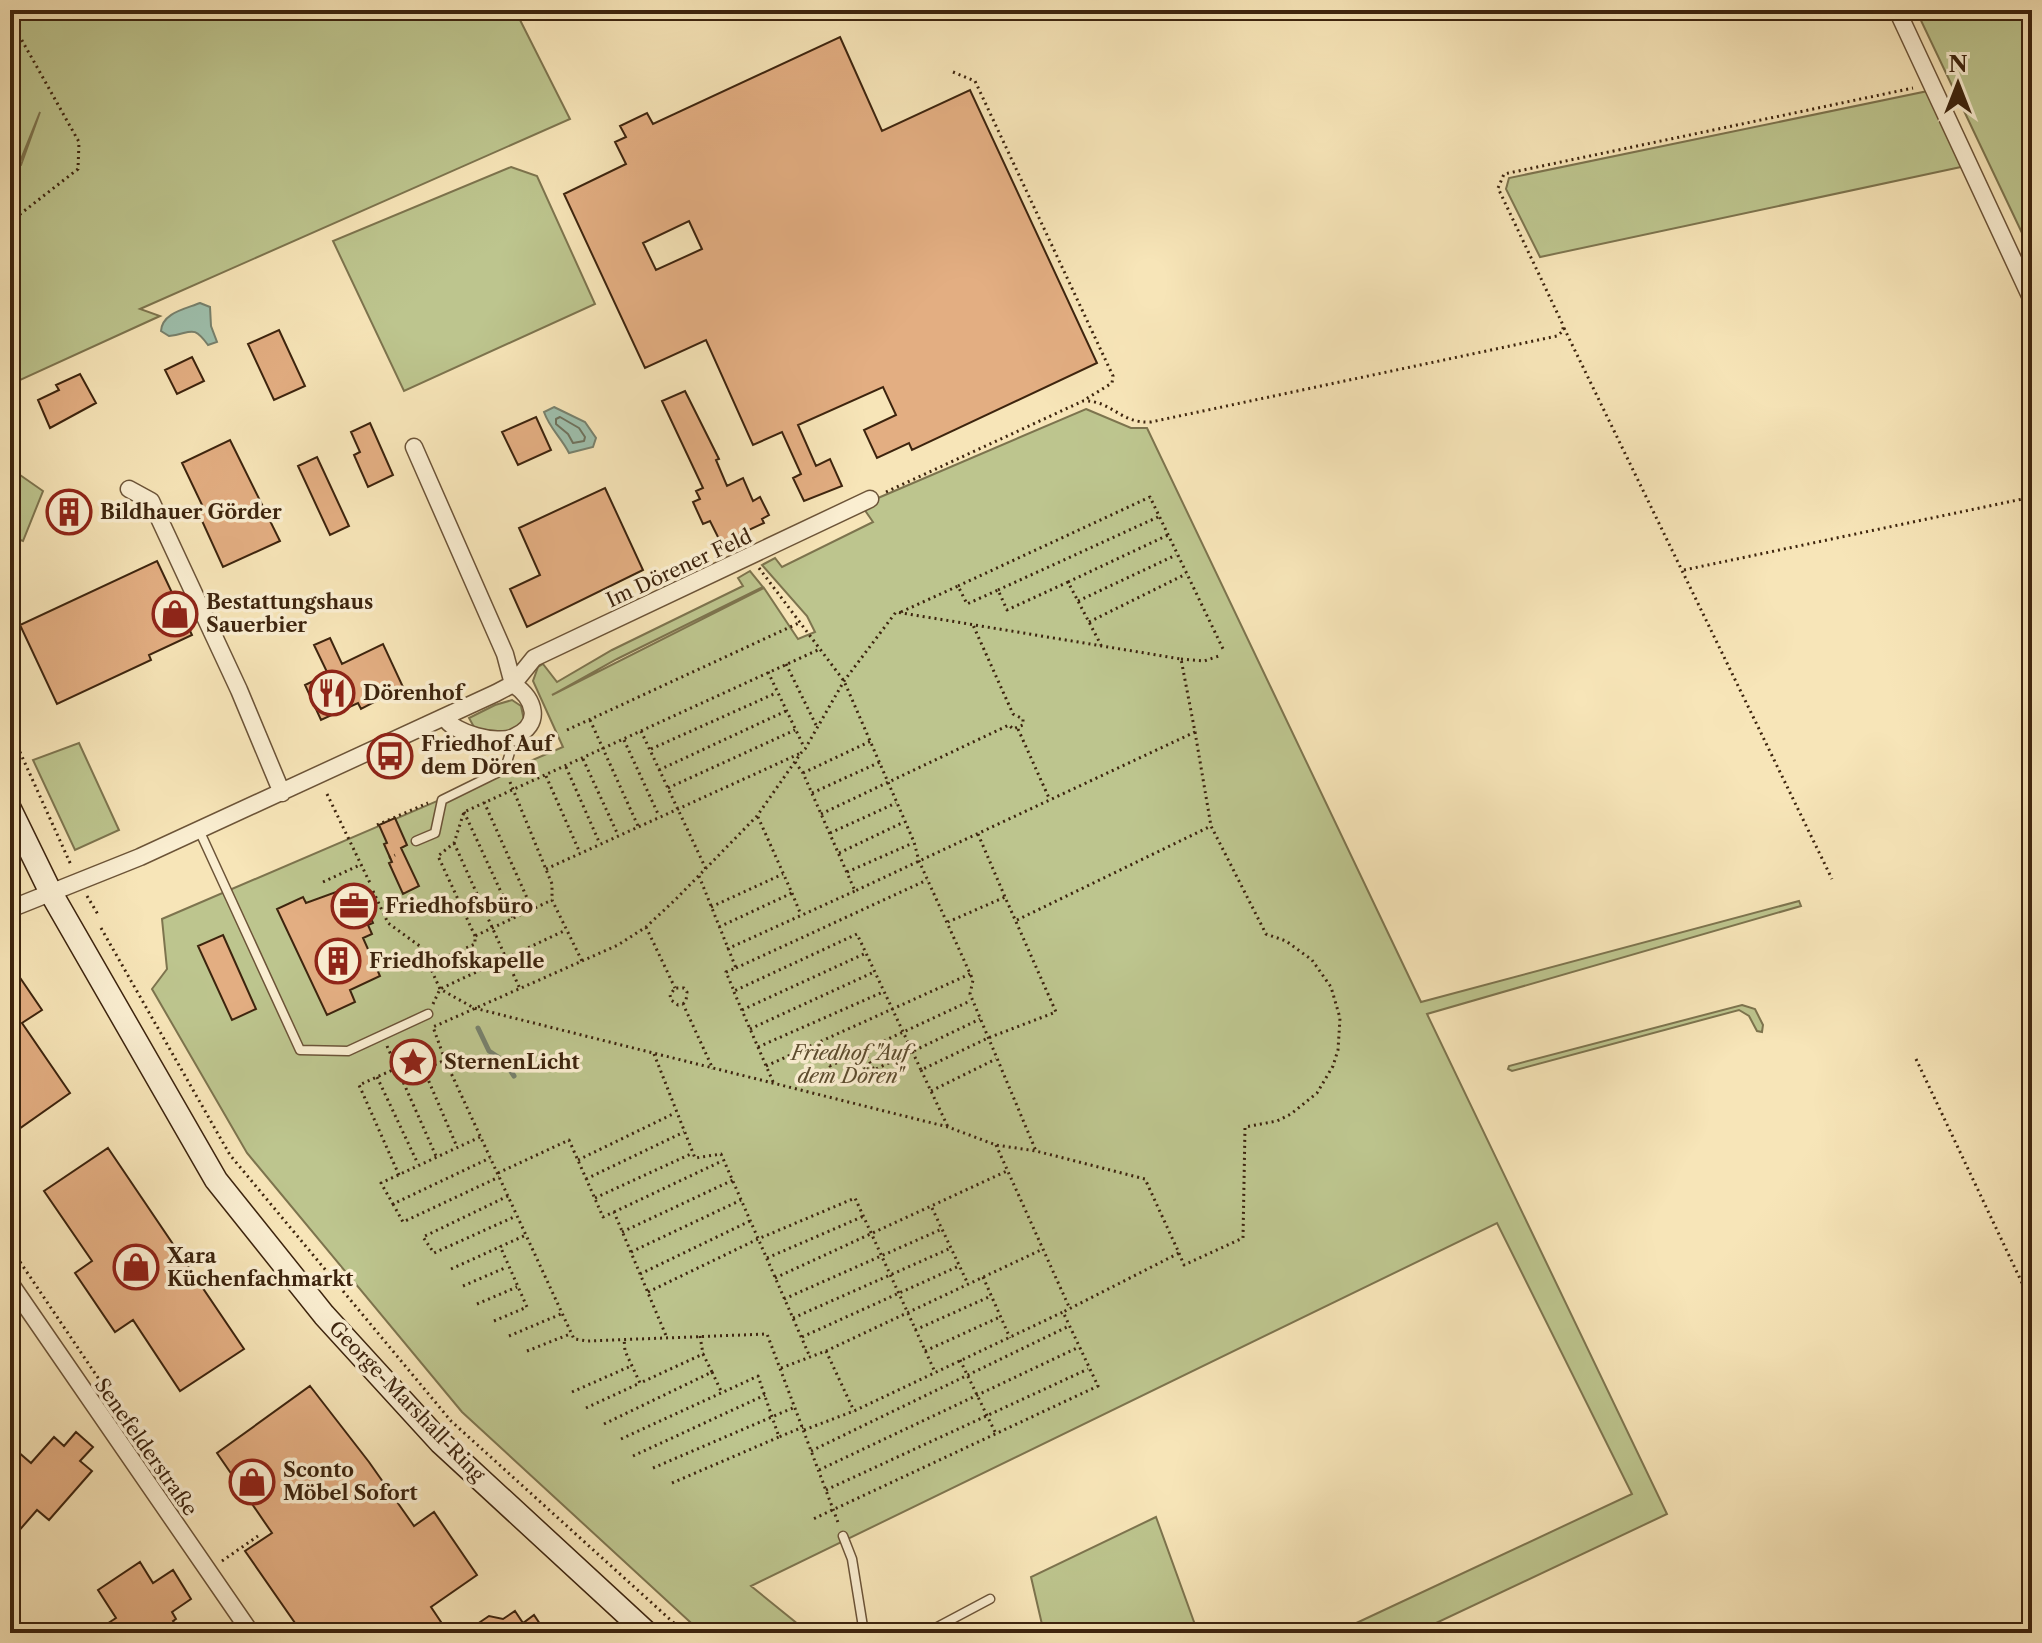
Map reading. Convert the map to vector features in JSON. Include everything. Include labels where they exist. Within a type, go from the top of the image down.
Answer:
[{"type":"main road","name":"George-Marshall-Ring","points":[[10,809],[51,893],[216,1180],[324,1315],[441,1443],[647,1633]]},
{"type":"street","points":[[1897,10],[2032,300]]},
{"type":"street","points":[[414,447],[505,654],[513,684],[527,694],[533,717],[526,728],[512,739],[484,739],[450,726],[445,718]]},
{"type":"street","points":[[129,489],[151,501],[239,690],[282,793]]},
{"type":"street","name":"Im Dörener Feld","points":[[10,909],[282,793],[445,718],[513,684],[534,658],[870,499]]},
{"type":"street","name":"Senefelderstraße","points":[[10,1283],[251,1633]]},
{"type":"lane","points":[[416,841],[435,833],[442,800],[505,769],[511,749]]},
{"type":"lane","points":[[199,829],[300,1050],[348,1051],[428,1014]]},
{"type":"lane","points":[[843,1536],[852,1559],[864,1633]]},
{"type":"lane","points":[[926,1633],[990,1599]]},
{"type":"path","points":[[10,19],[79,142],[78,169],[10,222]]},
{"type":"path","points":[[870,499],[1083,401],[1112,383],[1113,376],[975,81],[953,72]]},
{"type":"path","points":[[1832,879],[1498,188],[1504,174],[1932,84]]},
{"type":"path","points":[[1083,401],[1104,403],[1123,418],[1136,423],[1151,422],[1557,336],[1563,331],[1563,325]]},
{"type":"path","points":[[900,613],[1150,497],[1224,651]]},
{"type":"path","points":[[1684,570],[2032,497]]},
{"type":"path","points":[[958,586],[967,604],[1159,516]]},
{"type":"path","points":[[998,590],[1007,610],[1168,535]]},
{"type":"path","points":[[1078,601],[1177,554]]},
{"type":"path","points":[[751,556],[844,681],[914,842],[927,880],[973,980],[972,1000],[1036,1151]]},
{"type":"path","points":[[1089,622],[1187,574]]},
{"type":"path","points":[[1068,582],[1101,645]]},
{"type":"path","points":[[834,1510],[767,1334],[574,1339],[445,1060],[433,1027],[618,945],[646,927],[757,816],[803,751],[844,681],[896,612],[1181,659],[1204,661],[1219,656]]},
{"type":"path","points":[[567,730],[801,622]]},
{"type":"path","points":[[973,625],[1013,714],[1023,719],[1023,725],[1018,729]]},
{"type":"path","points":[[426,958],[450,955],[475,944],[475,936],[438,856],[454,843],[464,812],[820,649]]},
{"type":"path","points":[[373,891],[388,923],[421,947],[440,989],[474,1008],[948,1127],[996,1145],[1036,1151],[1145,1179],[1184,1265],[1243,1238],[1245,1127],[1277,1121],[1311,1099],[1333,1066],[1340,1034],[1336,1002],[1323,973],[1300,949],[1266,934],[1211,826],[1181,659]]},
{"type":"path","points":[[786,664],[816,727]]},
{"type":"path","points":[[768,672],[803,751]]},
{"type":"path","points":[[651,749],[776,693]]},
{"type":"path","points":[[659,770],[786,711]]},
{"type":"path","points":[[1009,725],[1008,719],[1013,714]]},
{"type":"path","points":[[590,720],[638,826]]},
{"type":"path","points":[[821,814],[1009,725],[1018,729],[1050,800]]},
{"type":"path","points":[[10,730],[68,859]]},
{"type":"path","points":[[668,788],[795,730]]},
{"type":"path","points":[[641,731],[706,869]]},
{"type":"path","points":[[727,949],[1195,732]]},
{"type":"path","points":[[624,739],[659,816]]},
{"type":"path","points":[[803,773],[871,741]]},
{"type":"path","points":[[546,869],[803,751]]},
{"type":"path","points":[[583,758],[618,835]]},
{"type":"path","points":[[795,762],[803,773],[855,891]]},
{"type":"path","points":[[812,793],[880,762]]},
{"type":"path","points":[[565,766],[600,844]]},
{"type":"path","points":[[545,775],[580,853]]},
{"type":"path","points":[[513,789],[552,884],[552,900],[582,961]]},
{"type":"path","points":[[327,794],[370,883]]},
{"type":"path","points":[[377,825],[442,800]]},
{"type":"path","points":[[484,802],[533,910]]},
{"type":"path","points":[[830,833],[897,802]]},
{"type":"path","points":[[464,812],[513,919]]},
{"type":"path","points":[[757,816],[801,915]]},
{"type":"path","points":[[839,853],[905,822]]},
{"type":"path","points":[[1017,920],[1211,826]]},
{"type":"path","points":[[921,1070],[988,1038],[1056,1012],[977,833]]},
{"type":"path","points":[[847,872],[914,842]]},
{"type":"path","points":[[454,843],[520,989]]},
{"type":"path","points":[[389,858],[395,855]]},
{"type":"path","points":[[323,882],[361,864]]},
{"type":"path","points":[[711,907],[783,874]]},
{"type":"path","points":[[699,876],[736,968]]},
{"type":"path","points":[[774,1084],[726,972],[927,880]]},
{"type":"path","points":[[79,882],[99,916]]},
{"type":"path","points":[[719,927],[792,893]]},
{"type":"path","points":[[948,922],[1005,897]]},
{"type":"path","points":[[475,936],[552,900]]},
{"type":"path","points":[[646,927],[675,988]]},
{"type":"path","points":[[101,928],[230,1155],[451,1421],[685,1633]]},
{"type":"path","points":[[440,989],[566,930]]},
{"type":"path","points":[[734,991],[857,934],[948,1127]]},
{"type":"path","points":[[742,1010],[866,953]]},
{"type":"path","points":[[750,1029],[875,972]]},
{"type":"path","points":[[766,1066],[970,974]]},
{"type":"path","points":[[675,988],[684,988],[687,992],[683,1004],[678,1005],[671,1000],[671,991],[675,988]]},
{"type":"path","points":[[758,1047],[884,991]]},
{"type":"path","points":[[819,1044],[830,1066],[972,1000]]},
{"type":"path","points":[[683,1004],[713,1069]]},
{"type":"path","points":[[864,1051],[874,1070],[980,1019]]},
{"type":"path","points":[[383,1035],[437,1157]]},
{"type":"path","points":[[654,1054],[695,1158],[721,1154],[810,1357]]},
{"type":"path","points":[[931,1091],[997,1059]]},
{"type":"path","points":[[1916,1059],[2032,1304]]},
{"type":"path","points":[[402,1080],[445,1060]]},
{"type":"path","points":[[397,1068],[359,1085],[399,1175]]},
{"type":"path","points":[[424,1070],[458,1148]]},
{"type":"path","points":[[377,1077],[418,1166]]},
{"type":"path","points":[[578,1160],[676,1113]]},
{"type":"path","points":[[586,1179],[684,1132]]},
{"type":"path","points":[[480,1137],[381,1183],[403,1222],[569,1140],[603,1217],[724,1160]]},
{"type":"path","points":[[996,1145],[1070,1309]]},
{"type":"path","points":[[595,1198],[693,1153]]},
{"type":"path","points":[[393,1204],[490,1158]]},
{"type":"path","points":[[775,1278],[1007,1171]]},
{"type":"path","points":[[622,1232],[733,1180]]},
{"type":"path","points":[[508,1196],[423,1237],[434,1253],[517,1216]]},
{"type":"path","points":[[648,1292],[758,1239],[855,1198],[935,1372]]},
{"type":"path","points":[[631,1252],[741,1200]]},
{"type":"path","points":[[932,1207],[968,1284]]},
{"type":"path","points":[[614,1212],[667,1338]]},
{"type":"path","points":[[767,1258],[864,1216]]},
{"type":"path","points":[[640,1274],[750,1221]]},
{"type":"path","points":[[784,1299],[942,1229]]},
{"type":"path","points":[[451,1269],[526,1235]]},
{"type":"path","points":[[494,1321],[527,1307],[500,1246]]},
{"type":"path","points":[[793,1318],[951,1248]]},
{"type":"path","points":[[781,1368],[826,1351],[1043,1249]]},
{"type":"path","points":[[672,1483],[779,1437],[854,1411],[1070,1309],[1179,1253]]},
{"type":"path","points":[[801,1338],[959,1266]]},
{"type":"path","points":[[463,1286],[508,1267]]},
{"type":"path","points":[[983,1277],[1010,1338]]},
{"type":"path","points":[[477,1304],[517,1287]]},
{"type":"path","points":[[915,1330],[991,1296]]},
{"type":"path","points":[[811,1520],[1098,1386],[1063,1312]]},
{"type":"path","points":[[509,1336],[561,1314]]},
{"type":"path","points":[[925,1351],[1000,1317]]},
{"type":"path","points":[[811,1451],[1069,1326]]},
{"type":"path","points":[[527,1351],[570,1334]]},
{"type":"path","points":[[700,1336],[703,1354],[722,1393]]},
{"type":"path","points":[[624,1339],[625,1351],[640,1383]]},
{"type":"path","points":[[819,1470],[1079,1347]]},
{"type":"path","points":[[826,1351],[854,1411]]},
{"type":"path","points":[[586,1408],[703,1354]]},
{"type":"path","points":[[960,1360],[996,1434]]},
{"type":"path","points":[[572,1392],[631,1366]]},
{"type":"path","points":[[826,1490],[1089,1368]]},
{"type":"path","points":[[604,1424],[712,1372]]},
{"type":"path","points":[[621,1439],[758,1376],[779,1437]]},
{"type":"path","points":[[633,1456],[765,1395]]},
{"type":"path","points":[[653,1468],[795,1407]]},
{"type":"path","points":[[222,1561],[258,1536]]},
{"type":"green space","points":[[10,10],[515,10],[570,119],[140,309],[160,316],[11,384],[13,408],[10,408],[10,170],[21,165],[40,112],[19,164],[10,168]]},
{"type":"green space","points":[[1916,10],[2032,10],[2032,254]]},
{"type":"green space","points":[[1928,91],[1961,167],[1540,257],[1506,189],[1509,178]]},
{"type":"green space","points":[[511,167],[537,176],[595,304],[404,391],[333,241]]},
{"type":"green space","name":"Friedhof \"Auf dem Dören\"","points":[[1086,409],[1131,428],[1147,428],[1421,1002],[1799,901],[1801,906],[1427,1014],[1667,1514],[1415,1633],[1335,1633],[1632,1494],[1497,1223],[751,1586],[809,1633],[702,1633],[462,1412],[247,1153],[152,989],[167,969],[162,919],[563,747],[533,681],[538,667],[543,664],[557,682],[612,650],[743,586],[738,578],[750,571],[763,587],[617,659],[552,695],[764,588],[798,639],[815,632],[807,616],[762,565],[775,558],[782,567],[873,522],[862,506],[871,501]]},
{"type":"green space","points":[[10,468],[43,491],[23,541],[10,536]]},
{"type":"green space","points":[[512,700],[521,706],[524,720],[511,732],[489,732],[474,727],[469,718],[495,705]]},
{"type":"green space","points":[[79,743],[119,830],[75,850],[33,760]]},
{"type":"green space","points":[[1742,1005],[1755,1009],[1763,1025],[1762,1032],[1757,1031],[1749,1016],[1739,1010],[1512,1071],[1508,1069],[1509,1066]]},
{"type":"green space","points":[[1156,1517],[1198,1633],[1044,1633],[1031,1577]]},
{"type":"water","points":[[200,303],[210,307],[211,326],[217,342],[208,345],[194,332],[169,336],[161,331],[170,316]]},
{"type":"water","points":[[554,407],[585,422],[596,438],[593,447],[569,453],[544,412]]},
{"type":"building","points":[[840,37],[882,131],[970,90],[1097,363],[912,450],[909,443],[877,458],[864,430],[896,415],[883,387],[798,425],[816,466],[830,459],[842,486],[804,501],[793,478],[801,474],[782,432],[753,445],[706,340],[645,368],[564,194],[626,164],[615,142],[626,137],[620,126],[647,113],[653,124]],"holes":[[[689,221],[702,249],[656,270],[643,243]]]},
{"type":"building","points":[[279,330],[305,386],[274,400],[248,344]]},
{"type":"building","points":[[192,357],[204,381],[177,394],[165,370]]},
{"type":"building","points":[[80,374],[96,403],[50,428],[38,400],[59,390],[56,385]]},
{"type":"building","points":[[685,391],[719,459],[716,460],[727,486],[743,478],[753,501],[760,497],[769,515],[762,519],[764,523],[721,543],[710,521],[703,524],[693,502],[700,499],[696,491],[703,488],[662,401]]},
{"type":"building","points":[[536,417],[551,450],[518,465],[502,432]]},
{"type":"building","points":[[370,423],[393,475],[368,487],[354,455],[360,452],[351,432]]},
{"type":"building","points":[[230,440],[280,541],[223,567],[198,512],[204,509],[182,463]]},
{"type":"building","points":[[317,457],[349,526],[330,535],[298,466]]},
{"type":"building","points":[[605,488],[643,570],[527,627],[510,589],[540,575],[519,528]]},
{"type":"building","name":"Bildhauer Görder","points":[[69,498],[79,502],[83,512],[79,522],[69,526],[59,522],[55,512],[59,502]]},
{"type":"building","points":[[157,561],[192,635],[149,655],[151,660],[57,704],[20,625]]},
{"type":"building","points":[[330,638],[342,664],[383,644],[403,687],[361,709],[358,703],[321,720],[305,685],[328,674],[314,645]]},
{"type":"building","points":[[395,818],[407,845],[401,848],[419,886],[403,894],[389,863],[392,862],[384,844],[387,843],[379,825]]},
{"type":"building","points":[[347,888],[348,892],[358,888],[373,923],[368,925],[372,934],[363,938],[380,976],[350,990],[355,1002],[327,1015],[277,909],[303,897],[306,903]]},
{"type":"building","points":[[223,935],[256,1009],[232,1020],[198,946]]},
{"type":"building","points":[[10,963],[42,1010],[22,1023],[70,1093],[16,1131],[10,1123]]},
{"type":"building","name":"Xara Küchenfachmarkt","points":[[108,1148],[244,1349],[180,1391],[133,1320],[115,1332],[75,1273],[92,1261],[44,1191]]},
{"type":"building","points":[[310,1386],[414,1526],[434,1512],[477,1575],[431,1607],[441,1622],[426,1633],[302,1633],[245,1551],[272,1533],[217,1453]]},
{"type":"building","points":[[76,1432],[93,1447],[80,1461],[92,1471],[49,1520],[37,1510],[10,1541],[10,1445],[31,1463],[54,1437],[64,1446]]},
{"type":"building","points":[[140,1562],[153,1583],[173,1570],[191,1599],[172,1612],[176,1619],[173,1621],[181,1633],[93,1633],[116,1618],[98,1590]]},
{"type":"building","points":[[515,1611],[523,1623],[534,1615],[546,1633],[464,1633],[489,1616],[503,1619]]},
{"type":"waterway","points":[[478,1028],[489,1051],[504,1061],[514,1076]]},
{"type":"place","name":"Bildhauer Görder","points":[[69,512]]},
{"type":"place","name":"Bestattungshaus Sauerbier","points":[[175,614]]},
{"type":"place","name":"Dörenhof","points":[[332,693]]},
{"type":"place","name":"Friedhof Auf dem Dören","points":[[390,756]]},
{"type":"place","name":"Friedhofsbüro","points":[[354,906]]},
{"type":"place","name":"Friedhofskapelle","points":[[338,961]]},
{"type":"place","name":"SternenLicht","points":[[413,1062]]},
{"type":"place","name":"Xara Küchenfachmarkt","points":[[136,1267]]},
{"type":"place","name":"Sconto Möbel Sofort","points":[[252,1482]]}]
